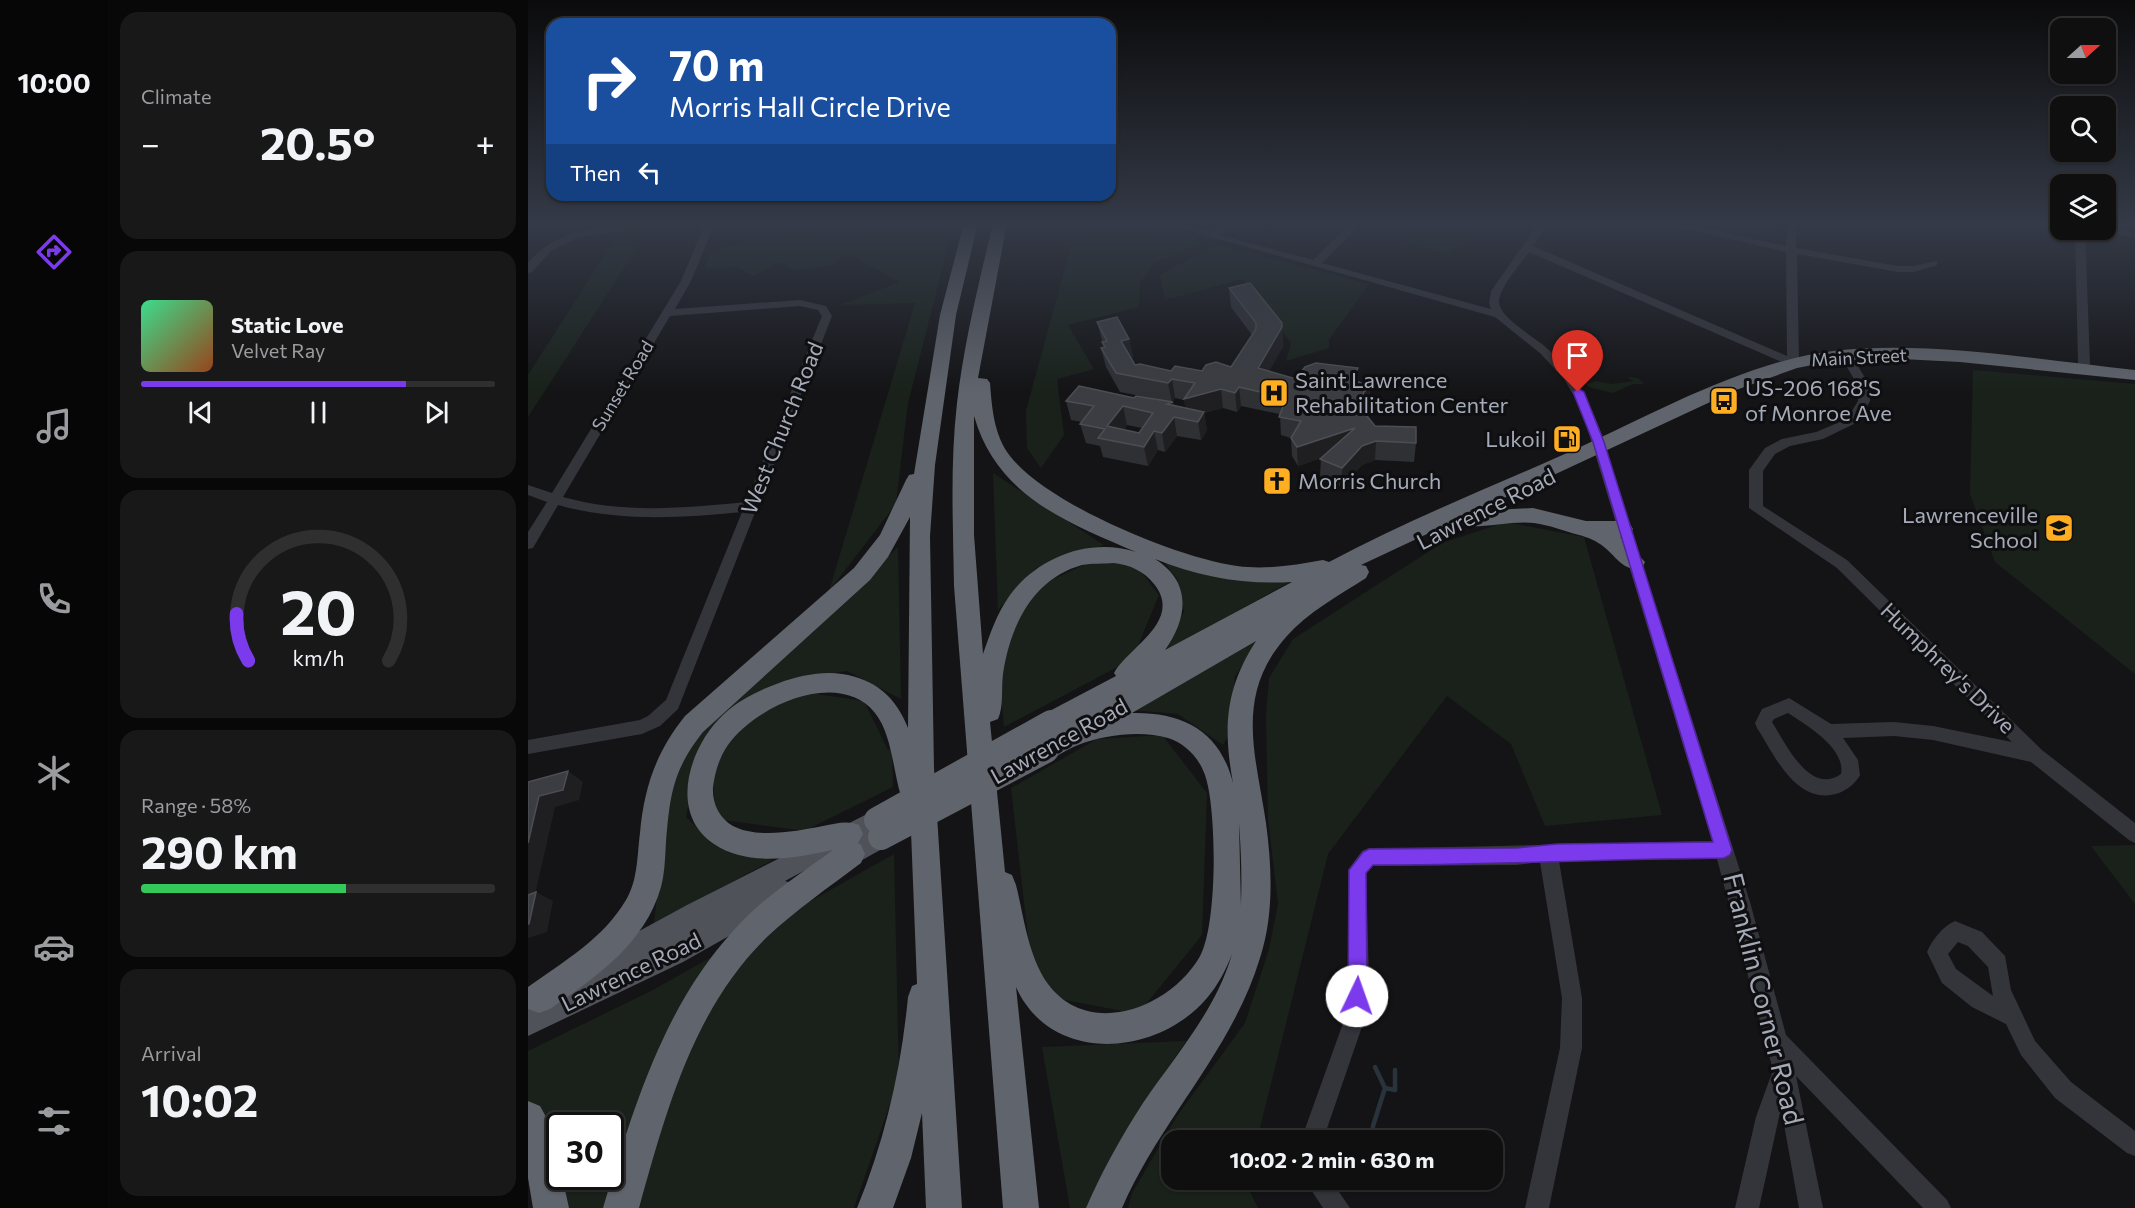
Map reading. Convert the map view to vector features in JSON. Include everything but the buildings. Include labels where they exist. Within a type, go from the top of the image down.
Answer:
[{"type":"highway","points":[[944,1208],[921,768],[918,590],[921,499],[926,456],[948,315],[957,279]]},
{"type":"highway","points":[[989,279],[967,402],[963,528],[965,586],[1021,1208]]},
{"type":"highway","points":[[984,308],[980,400],[985,428],[1001,459],[1015,475],[1048,502],[1172,560],[1214,571],[1260,576],[1357,565]]},
{"type":"highway","name":"Main Street","points":[[1600,448],[1730,386],[1793,363],[1846,355],[1918,354],[2135,375]]},
{"type":"highway","name":"Lawrence Road","points":[[879,829],[1046,750],[1062,729],[1088,704],[1357,565],[1600,448]]},
{"type":"highway","name":"Lawrence Road","points":[[879,829],[1357,565],[1467,520],[1556,475],[1600,448]]},
{"type":"highway","points":[[534,1001],[587,965],[606,948],[636,912],[650,876],[657,790],[662,773],[680,740],[694,724],[862,574],[879,555],[901,518],[926,456]]},
{"type":"highway","points":[[1467,520],[1490,516],[1533,515],[1586,529],[1610,540],[1634,562]]},
{"type":"highway","points":[[1586,529],[1623,529]]},
{"type":"highway","points":[[982,770],[990,730],[988,698],[995,648],[1005,622],[1019,599],[1039,577],[1070,560],[1106,554],[1133,558],[1150,567],[1163,578],[1172,599],[1170,617],[1164,633],[1146,655],[1088,704]]},
{"type":"highway","points":[[1104,1208],[1114,1182],[1131,1152],[1214,1028],[1232,994],[1245,960],[1252,933],[1255,891],[1255,852],[1239,746],[1241,703],[1247,683],[1265,647],[1292,616],[1357,565]]},
{"type":"highway","points":[[850,844],[747,843],[731,839],[718,831],[704,813],[698,790],[704,764],[723,732],[750,709],[787,690],[823,683],[852,686],[866,691],[885,708],[891,718],[926,832]]},
{"type":"highway","points":[[986,823],[1024,970],[1039,998],[1053,1011],[1068,1021],[1087,1027],[1105,1030],[1126,1028],[1165,1014],[1197,986],[1218,953],[1224,933],[1225,827],[1220,783],[1216,769],[1199,745],[1176,729],[1161,725],[1129,723],[1062,729]]},
{"type":"highway","points":[[621,1208],[673,1058],[690,1017],[710,983],[738,947],[764,920],[850,844]]},
{"type":"highway","points":[[875,1208],[901,1129],[913,1075],[922,1016],[928,882]]},
{"type":"highway","points":[[528,1118],[537,1134],[551,1208]]},
{"type":"main road","name":"Lawrence Road","points":[[534,1001],[879,829]]},
{"type":"main road","name":"Lawrence Road","points":[[528,1022],[674,952],[850,844]]},
{"type":"street","name":"Sunset Road","points":[[528,544],[686,279]]},
{"type":"street","points":[[1374,279],[1499,315]]},
{"type":"street","points":[[1499,315],[1494,303],[1496,291],[1504,279]]},
{"type":"street","points":[[1600,279],[1793,363],[1792,279]]},
{"type":"street","points":[[2081,279],[2084,363],[2082,370]]},
{"type":"street","name":"West Church Road","points":[[528,747],[642,727],[665,712],[676,695],[826,321],[825,312],[815,305],[800,303],[667,313]]},
{"type":"street","name":"Franklin Corner Road","points":[[1499,315],[1545,352],[1569,377],[1583,400],[1600,448],[1623,529],[1724,850],[1777,1041],[1811,1208]]},
{"type":"street","name":"Humphrey's Drive","points":[[1846,355],[1864,386],[1864,401],[1852,422],[1819,436],[1787,442],[1770,451],[1756,470],[1756,508],[1842,564],[2036,755],[2135,834]]},
{"type":"street","points":[[528,490],[555,499],[604,510],[653,513],[751,506]]},
{"type":"street","points":[[1828,731],[1849,760],[1851,774],[1844,783],[1825,789],[1808,783],[1763,723],[1768,714],[1789,705],[1828,731],[1894,729],[1933,733],[2036,755]]},
{"type":"street","points":[[1313,1130],[1356,1015],[1359,978],[1357,870],[1369,857],[1517,856],[1548,852],[1724,850]]},
{"type":"street","points":[[1537,1208],[1571,1048],[1572,998],[1548,852]]},
{"type":"street","points":[[2014,1017],[2028,1048],[2063,1090],[2135,1145]]},
{"type":"street","points":[[1777,1041],[1939,1208]]},
{"type":"street","points":[[1747,1208],[1767,1117],[1783,1071]]},
{"type":"street","points":[[1324,1190],[1338,1208]]},
{"type":"shaded area","points":[[589,279],[617,279],[528,417],[528,375]]},
{"type":"shaded area","points":[[894,279],[940,279],[908,403],[896,504],[829,591],[915,303],[841,305],[899,282]]},
{"type":"shaded area","points":[[1062,279],[1143,279],[1140,283],[1139,307],[1068,325],[1094,369],[1057,379],[1064,435],[1041,468],[1027,448],[1026,411]]},
{"type":"shaded area","points":[[1161,279],[1242,279],[1165,300]]},
{"type":"shaded area","points":[[1243,279],[1351,279],[1369,284],[1329,340],[1329,348],[1286,361],[1291,343]]},
{"type":"shaded area","name":"Lawrenceville School","points":[[1973,370],[2135,384],[2135,674],[1995,562],[1970,494]]},
{"type":"shaded area","points":[[1628,378],[1638,378],[1644,384],[1633,384],[1613,393],[1589,387],[1586,384],[1596,381],[1611,384],[1634,381]]},
{"type":"shaded area","points":[[993,473],[1104,545],[1036,568],[998,610]]},
{"type":"shaded area","points":[[1506,522],[1584,537],[1662,815],[1545,826],[1511,744],[1447,696],[1328,854],[1259,1130],[1169,1130],[1245,1023],[1269,949],[1278,904],[1268,819],[1266,715],[1269,678],[1293,639],[1442,543]]},
{"type":"shaded area","points":[[898,547],[901,699],[847,671],[788,680],[728,716],[698,757],[686,817],[710,840],[773,860],[654,923],[670,776],[696,733],[813,632]]},
{"type":"shaded area","points":[[1099,558],[1136,565],[1159,595],[1139,643],[1142,654],[1004,727],[997,654],[1032,589]]},
{"type":"shaded area","points":[[1163,561],[1293,580],[1161,654],[1184,612],[1177,579]]},
{"type":"shaded area","points":[[1264,634],[1235,676],[1232,729],[1223,745],[1178,714],[1130,710]]},
{"type":"shaded area","points":[[810,693],[864,701],[888,750],[892,747],[893,787],[804,831],[716,819],[711,763],[755,713]]},
{"type":"shaded area","points":[[1162,735],[1207,793],[1202,935],[1138,1014],[1049,997],[1033,981],[1011,788],[1097,739]]},
{"type":"shaded area","points":[[2135,845],[2135,904],[2091,846]]},
{"type":"shaded area","points":[[894,854],[899,1078],[854,1208],[560,1208],[555,1190],[624,1190],[624,1112],[546,1112],[546,1162],[528,1103],[528,1051],[653,990]]},
{"type":"shaded area","points":[[1186,1041],[1133,1120],[1089,1208],[1070,1208],[1042,1047]]},
{"type":"shaded area","points":[[1161,1143],[1161,1190],[1249,1190],[1258,1208],[1128,1208],[1132,1193]]},
{"type":"waterway","points":[[1375,1067],[1385,1088]]},
{"type":"waterway","points":[[1385,1088],[1395,1090],[1395,1070]]},
{"type":"waterway","points":[[1373,1130],[1385,1088]]},
{"type":"place","name":"Saint Lawrence Rehabilitation Center","points":[[1274,393]]},
{"type":"place","name":"US-206 168'S of Monroe Ave","points":[[1724,401]]},
{"type":"place","name":"Lukoil","points":[[1567,439]]},
{"type":"place","name":"Morris Church","points":[[1277,481]]},
{"type":"place","name":"Lawrenceville School","points":[[2059,528]]},
{"type":"route","points":[[1357,996],[1359,978],[1357,870],[1369,857],[1517,856],[1548,852],[1724,850],[1598,442],[1578,392]]}]
